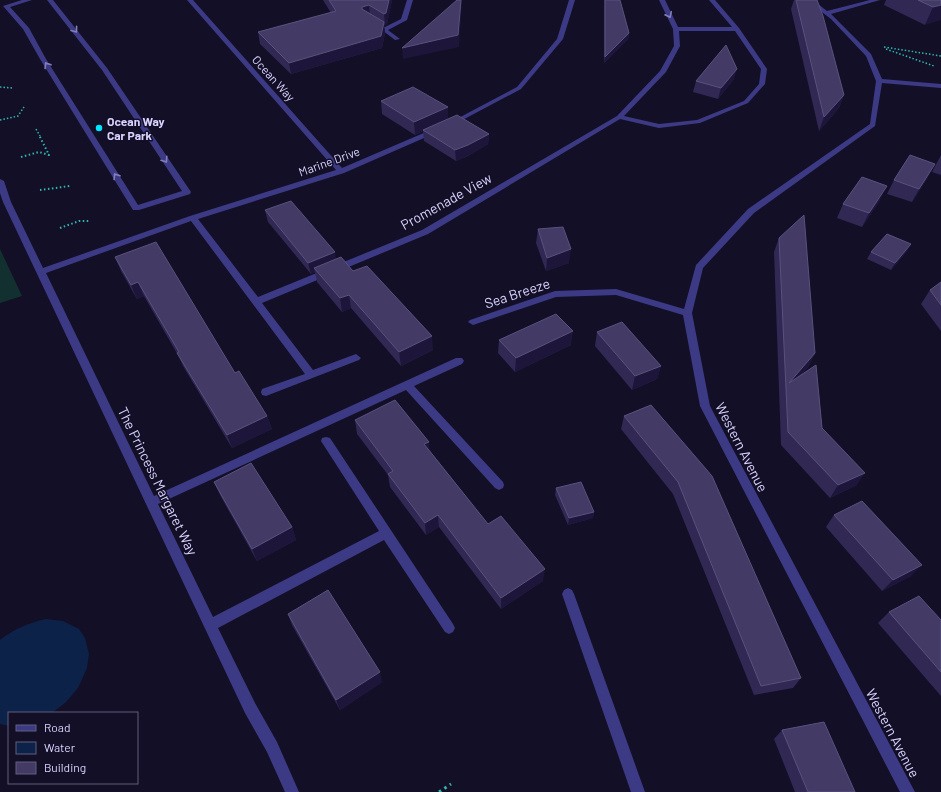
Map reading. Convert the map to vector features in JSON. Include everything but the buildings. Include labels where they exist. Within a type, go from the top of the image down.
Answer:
[{"type":"street","points":[[24,1],[6,6],[26,28],[43,59],[136,208],[187,192],[111,78],[50,0]]},
{"type":"street","name":"Ocean Way","points":[[190,0],[341,171]]},
{"type":"street","points":[[385,29],[404,20],[410,0]]},
{"type":"street","name":"Marine Drive","points":[[41,272],[193,218],[341,171],[442,128],[519,88],[560,40],[572,0]]},
{"type":"street","name":"Promenade View","points":[[255,302],[425,232],[619,117],[663,72],[677,46],[676,29],[662,0]]},
{"type":"street","points":[[619,117],[659,126],[698,122],[746,102],[762,84],[764,69],[736,29],[712,0]]},
{"type":"street","name":"Western Avenue","points":[[809,0],[833,18],[869,55],[879,81],[873,125],[751,211],[700,267],[687,313],[705,406],[908,792]]},
{"type":"street","points":[[826,13],[877,0]]},
{"type":"street","points":[[373,22],[385,29],[397,39]]},
{"type":"street","points":[[676,29],[736,29]]},
{"type":"street","points":[[879,81],[941,86]]},
{"type":"street","name":"The Princess Margaret Way","points":[[0,181],[7,202],[250,708],[272,747],[292,792]]},
{"type":"street","points":[[193,218],[311,375]]},
{"type":"street","name":"Sea Breeze","points":[[473,322],[554,294],[616,292],[687,313]]},
{"type":"street","points":[[266,392],[356,358]]},
{"type":"street","points":[[152,502],[459,361]]},
{"type":"street","points":[[407,385],[499,485]]},
{"type":"street","points":[[326,441],[362,499],[411,568],[449,628]]},
{"type":"street","points":[[210,625],[386,533]]},
{"type":"street","points":[[568,594],[638,792]]},
{"type":"path","points":[[934,67],[880,46],[941,56]]},
{"type":"path","points":[[0,87],[12,88]]},
{"type":"path","points":[[0,120],[18,116],[24,107]]},
{"type":"path","points":[[21,157],[39,152],[49,155],[36,129]]},
{"type":"path","points":[[40,190],[70,186]]},
{"type":"path","points":[[60,228],[79,221],[90,221]]},
{"type":"path","points":[[439,792],[451,784]]},
{"type":"green space","points":[[0,249],[22,296],[0,303]]},
{"type":"water","points":[[46,619],[63,621],[79,629],[85,638],[89,654],[87,668],[78,688],[66,702],[53,712],[8,712],[8,726],[0,724],[0,640],[33,622]]},
{"type":"place","name":"Ocean Way Car Park","points":[[99,128]]}]
